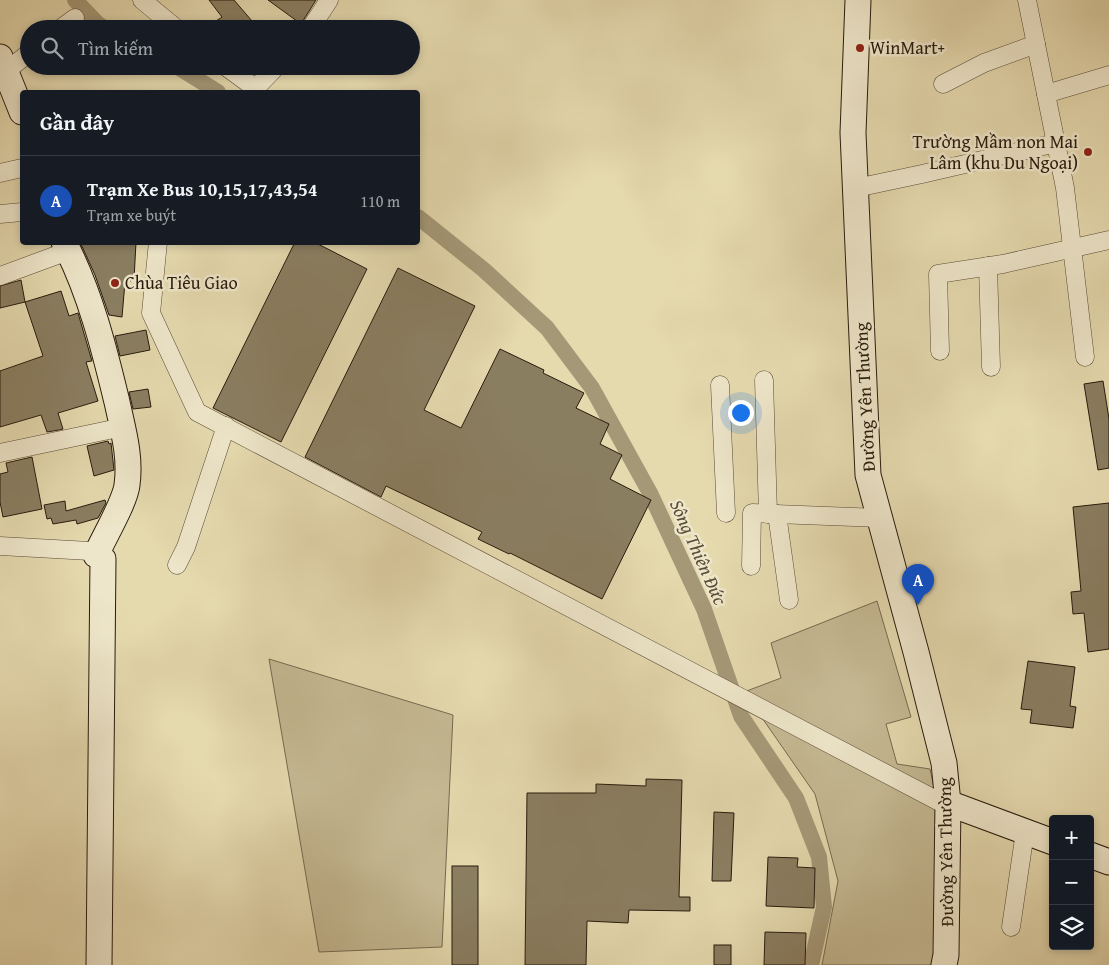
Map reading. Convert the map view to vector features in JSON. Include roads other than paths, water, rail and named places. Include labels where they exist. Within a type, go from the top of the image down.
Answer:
[{"type":"main road","name":"Đường Yên Thường","points":[[858,0],[853,133],[868,475],[944,763],[948,803],[946,955],[944,965]]},
{"type":"main road","points":[[2,67],[20,108]]},
{"type":"main road","points":[[66,247],[79,272],[108,361],[123,427],[129,465],[127,488],[96,555],[103,560],[99,965]]},
{"type":"main road","points":[[948,803],[1049,841]]},
{"type":"main road","points":[[1094,856],[1109,862]]},
{"type":"street","points":[[142,0],[167,20]]},
{"type":"street","points":[[316,20],[329,0]]},
{"type":"street","points":[[1027,0],[1065,188],[1085,357]]},
{"type":"street","points":[[943,84],[984,63],[1036,44]]},
{"type":"street","points":[[2,67],[20,58]]},
{"type":"street","points":[[236,75],[254,90],[268,75]]},
{"type":"street","points":[[1046,94],[1109,75]]},
{"type":"street","points":[[856,188],[1056,143]]},
{"type":"street","points":[[0,173],[20,168]]},
{"type":"street","points":[[0,214],[20,212]]},
{"type":"street","points":[[940,352],[938,274],[988,266],[1109,240]]},
{"type":"street","points":[[158,245],[151,313],[197,412],[938,801],[948,803]]},
{"type":"street","points":[[0,276],[66,247]]},
{"type":"street","points":[[988,266],[991,367]]},
{"type":"street","points":[[764,380],[766,514],[789,600]]},
{"type":"street","points":[[720,385],[721,512],[880,518]]},
{"type":"street","points":[[177,565],[186,547],[226,426]]},
{"type":"street","points":[[0,453],[123,427]]},
{"type":"street","points":[[750,566],[766,514]]},
{"type":"street","points":[[0,546],[90,551],[96,555]]},
{"type":"street","points":[[1011,927],[1025,832]]},
{"type":"waterway","name":"Sông Thiên Đức","points":[[75,0],[94,20]]},
{"type":"waterway","name":"Sông Thiên Đức","points":[[191,75],[215,90]]},
{"type":"waterway","name":"Sông Thiên Đức","points":[[420,219],[484,270],[547,328],[592,388],[650,493],[704,609],[741,716],[796,798],[819,857],[824,907],[811,965]]},
{"type":"place","name":"WinMart+","points":[[860,48]]},
{"type":"place","name":"Trường Mầm non Mai Lâm (khu Du Ngoại)","points":[[1088,152]]},
{"type":"place","name":"Chùa Tiêu Giao","points":[[115,283]]},
{"type":"place","name":"Trạm Xe Bus 10,15,17,43,54","points":[[918,605]]}]
